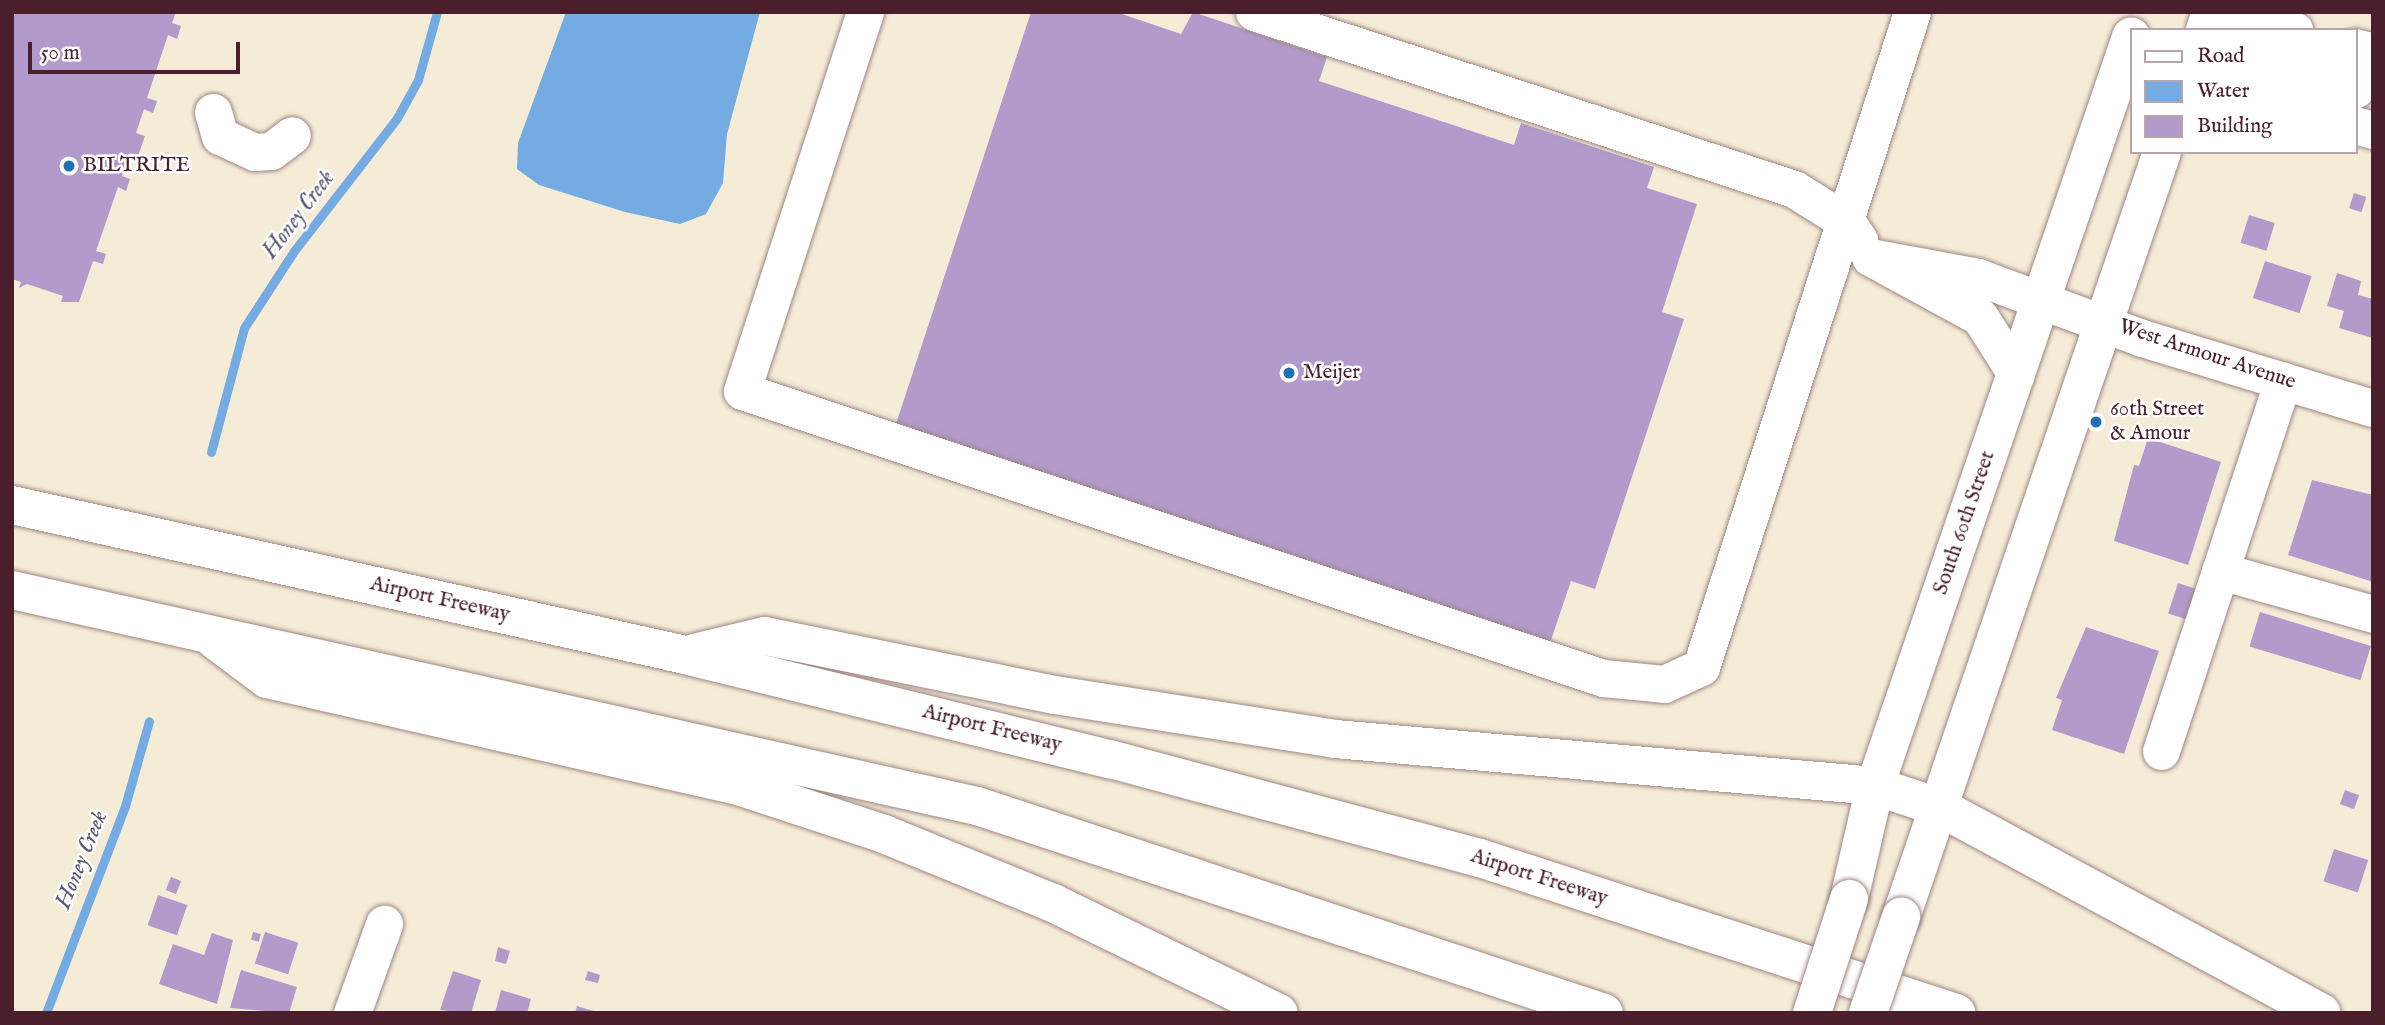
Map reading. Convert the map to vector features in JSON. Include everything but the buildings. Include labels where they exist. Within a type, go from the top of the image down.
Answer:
[{"type":"main road","name":"South 60th Street","points":[[1812,1013],[1849,899],[1875,786],[2130,40]]},
{"type":"main road","points":[[1868,1013],[1941,808],[2161,154]]},
{"type":"main road","name":"Airport Freeway","points":[[12,505],[685,655],[1480,858],[1956,1013]]},
{"type":"main road","points":[[12,590],[977,806],[1604,1013]]},
{"type":"main road","points":[[205,633],[267,679],[738,786],[884,834],[1054,903],[1279,1013]]},
{"type":"main road","points":[[685,655],[765,636],[1055,695],[1335,739],[1875,786],[1941,808],[2321,1013]]},
{"type":"street","points":[[865,12],[742,391],[1603,678],[1664,684],[1701,667],[1847,222],[1912,12]]},
{"type":"street","points":[[1254,12],[1794,189],[1847,222],[1870,257],[1979,317],[2016,374]]},
{"type":"street","points":[[2234,12],[2287,28]]},
{"type":"street","points":[[2357,82],[2365,50]]},
{"type":"street","points":[[213,112],[220,136],[255,152],[271,151],[292,135]]},
{"type":"street","name":"West Armour Avenue","points":[[1870,257],[1978,277],[2283,381],[2373,408]]},
{"type":"street","points":[[2161,751],[2283,381]]},
{"type":"street","points":[[2220,571],[2373,614]]},
{"type":"street","points":[[352,1013],[384,924]]},
{"type":"water","points":[[566,12],[760,12],[727,134],[723,183],[706,214],[680,224],[625,212],[539,185],[517,169],[518,143]]},
{"type":"waterway","name":"Honey Creek","points":[[211,452],[244,328],[294,251],[397,118],[418,80],[437,12]]},
{"type":"waterway","name":"Honey Creek","points":[[46,1013],[125,806],[149,721]]},
{"type":"place","name":"BILTRITE","points":[[69,166]]},
{"type":"place","name":"Meijer","points":[[1289,373]]},
{"type":"place","name":"60th Street & Amour","points":[[2096,422]]}]
